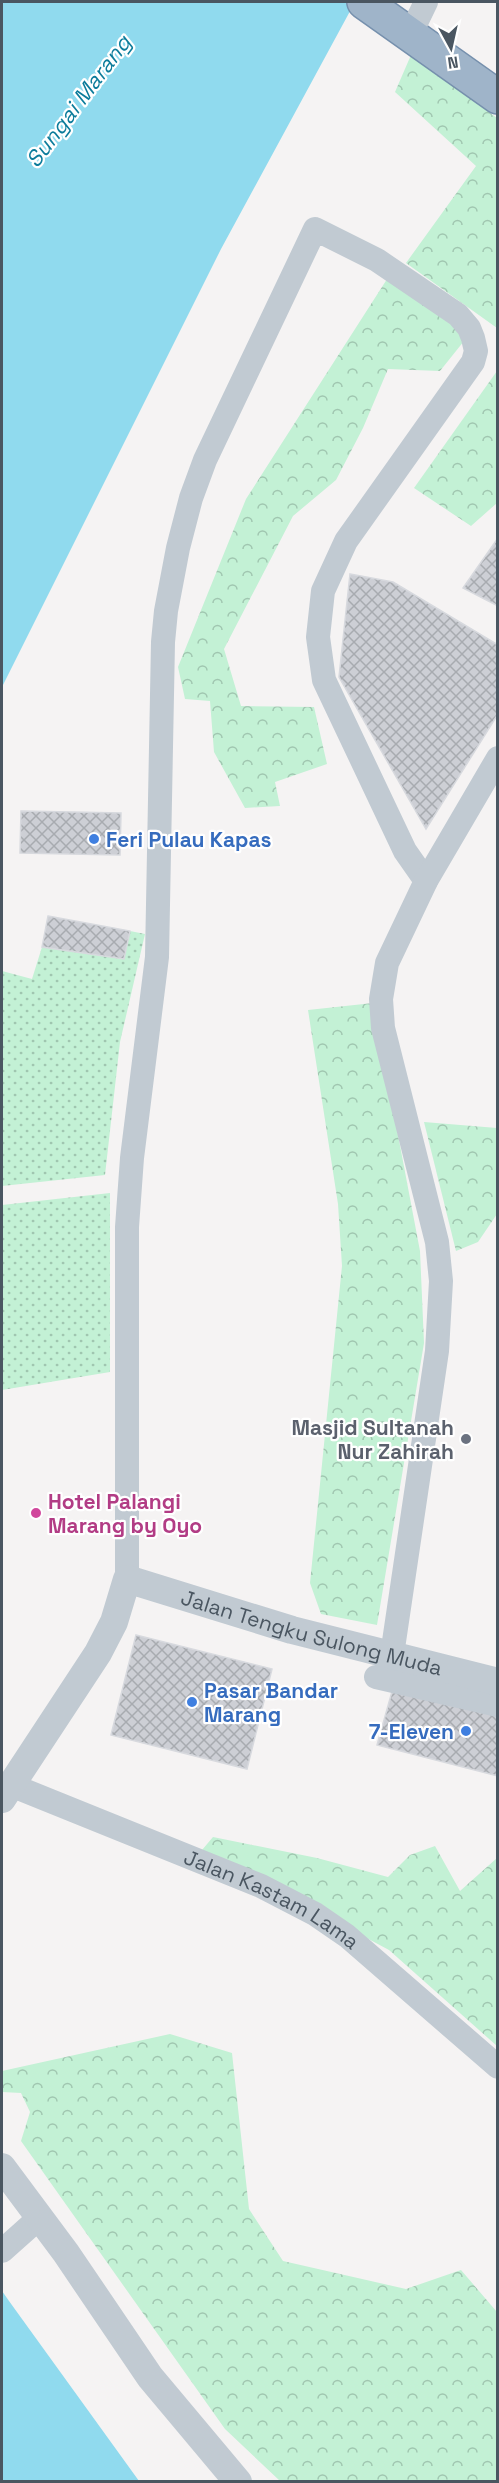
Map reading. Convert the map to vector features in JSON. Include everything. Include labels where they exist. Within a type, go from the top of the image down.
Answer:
[{"type":"highway","points":[[367,4],[411,33],[498,97]]},
{"type":"street","points":[[411,33],[426,2]]},
{"type":"street","points":[[6,1792],[98,1653],[114,1622],[128,1579],[127,1227],[132,1158],[157,957],[162,662],[166,611],[183,528],[205,460],[315,229],[377,260],[458,315],[469,328],[476,351],[473,362],[346,541],[323,591],[318,637],[324,680],[405,851],[426,881]]},
{"type":"street","points":[[498,758],[426,881],[387,963],[381,999],[383,1028],[437,1242],[441,1281],[438,1351],[384,1666],[498,1705]]},
{"type":"street","name":"Jalan Tengku Sulong Muda","points":[[128,1579],[292,1630],[384,1666],[498,1682]]},
{"type":"street","name":"Jalan Kastam Lama","points":[[6,1792],[261,1886],[315,1914],[347,1936],[498,2067]]},
{"type":"street","points":[[2,2167],[66,2253],[150,2377],[238,2481]]},
{"type":"street","points":[[2,2251],[39,2218]]},
{"type":"green space","points":[[411,55],[497,118],[497,328],[406,263],[476,166],[395,92]]},
{"type":"green space","points":[[389,276],[440,308],[464,341],[440,371],[388,369],[363,428],[336,480],[293,516],[224,649],[241,706],[314,707],[327,764],[275,782],[280,806],[245,808],[214,752],[210,701],[185,699],[178,667],[246,499]]},
{"type":"green space","points":[[497,371],[497,503],[471,526],[414,488]]},
{"type":"green space","points":[[130,931],[145,934],[120,1042],[105,1175],[2,1186],[2,971],[32,979],[42,947],[123,959]]},
{"type":"green space","points":[[373,1003],[420,1251],[424,1343],[377,1625],[321,1614],[310,1583],[342,1266],[338,1204],[308,1010]]},
{"type":"green space","points":[[424,1122],[497,1128],[497,1214],[478,1242],[456,1251]]},
{"type":"green space","points":[[110,1193],[110,1372],[2,1390],[2,1205]]},
{"type":"green space","points":[[213,1837],[317,1858],[388,1877],[410,1855],[435,1846],[460,1891],[497,1858],[497,2046],[389,1950],[202,1850]]},
{"type":"green space","points":[[170,2034],[232,2053],[249,2209],[283,2261],[406,2289],[461,2270],[497,2312],[497,2481],[280,2481],[225,2429],[21,2141],[30,2112],[21,2093],[2,2092],[2,2071]]},
{"type":"water","name":"Sungai Marang","points":[[2,2],[355,2],[221,249],[2,687]]},
{"type":"water","points":[[2,2291],[9,2301],[139,2481],[2,2481]]},
{"type":"building","points":[[498,538],[498,606],[463,588]]},
{"type":"building","points":[[350,574],[393,582],[498,645],[498,714],[426,829],[339,677]]},
{"type":"building","points":[[21,811],[121,813],[120,855],[20,853]]},
{"type":"building","points":[[48,916],[130,931],[124,959],[42,947]]},
{"type":"building","name":"Pasar Bandar Marang","points":[[136,1635],[272,1669],[247,1769],[111,1735]]},
{"type":"building","points":[[393,1688],[498,1716],[498,1776],[377,1745]]},
{"type":"place","name":"Feri Pulau Kapas","points":[[94,839]]},
{"type":"place","name":"Masjid Sultanah Nur Zahirah","points":[[466,1439]]},
{"type":"place","name":"Hotel Palangi Marang by Oyo","points":[[36,1513]]},
{"type":"place","name":"Pasar Bandar Marang","points":[[192,1702]]},
{"type":"place","name":"7-Eleven","points":[[466,1731]]}]
